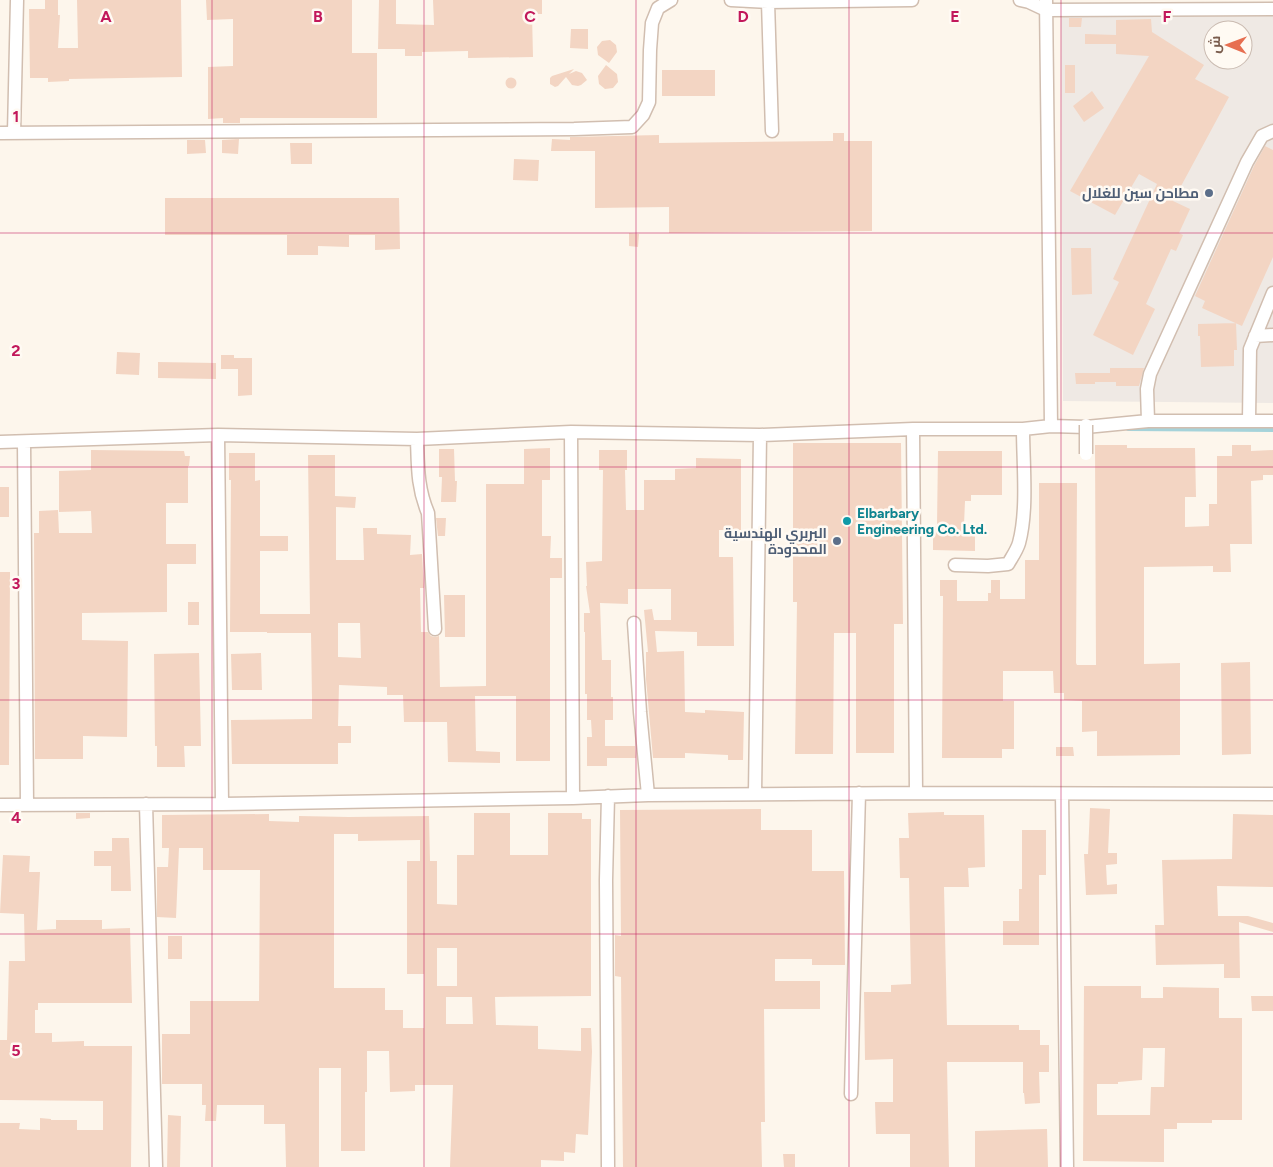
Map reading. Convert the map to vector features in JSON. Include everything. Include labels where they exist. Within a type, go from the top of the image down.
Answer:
[{"type":"street","points":[[14,133],[17,0]]},
{"type":"street","points":[[0,133],[506,130],[632,127],[643,115],[649,102],[652,23],[658,8],[670,0]]},
{"type":"street","points":[[731,0],[768,2],[912,0]]},
{"type":"street","points":[[1020,0],[1046,5],[1273,9]]},
{"type":"street","points":[[768,2],[772,131]]},
{"type":"street","points":[[1046,5],[1051,426]]},
{"type":"street","points":[[1148,420],[1147,389],[1150,374],[1248,162],[1262,136],[1273,131]]},
{"type":"street","points":[[1249,420],[1250,349],[1273,294]]},
{"type":"street","points":[[1255,336],[1273,335]]},
{"type":"street","points":[[0,442],[218,436],[417,439],[572,432],[760,435],[913,429],[1086,426],[1148,420],[1273,421]]},
{"type":"street","points":[[1086,426],[1086,454]]},
{"type":"street","points":[[954,565],[988,566],[1008,564],[1019,545],[1023,522],[1023,428]]},
{"type":"street","points":[[913,429],[916,793]]},
{"type":"street","points":[[572,432],[574,798]]},
{"type":"street","points":[[755,794],[760,435]]},
{"type":"street","points":[[218,436],[222,804]]},
{"type":"street","points":[[417,439],[419,485],[422,500],[428,513],[435,629]]},
{"type":"street","points":[[24,442],[27,805]]},
{"type":"street","points":[[634,623],[648,795]]},
{"type":"street","points":[[851,1094],[859,793]]},
{"type":"street","points":[[0,805],[222,804],[648,795],[859,793],[1273,794]]},
{"type":"street","points":[[1062,794],[1066,1167]]},
{"type":"street","points":[[608,796],[606,880],[608,1167]]},
{"type":"street","points":[[146,804],[156,1167]]},
{"type":"shaded area","points":[[1273,13],[1273,403],[1063,401],[1061,17]]},
{"type":"building","points":[[45,0],[58,0],[58,15],[60,15],[58,48],[78,48],[77,0],[181,0],[182,77],[69,79],[69,81],[48,82],[48,78],[30,78],[29,9],[45,9]]},
{"type":"building","points":[[206,0],[352,0],[352,53],[377,53],[377,118],[240,118],[240,123],[223,123],[223,118],[208,119],[208,67],[233,66],[233,19],[207,20]]},
{"type":"building","points":[[379,0],[396,0],[396,24],[434,25],[433,0],[542,0],[542,14],[532,14],[533,57],[468,58],[468,51],[422,52],[422,56],[405,56],[405,49],[378,49]]},
{"type":"building","points":[[1069,18],[1082,18],[1081,27],[1069,27]]},
{"type":"building","points":[[1151,19],[1152,32],[1203,64],[1195,79],[1229,97],[1173,201],[1190,209],[1179,233],[1183,235],[1176,251],[1171,249],[1146,304],[1155,309],[1133,355],[1093,335],[1119,282],[1113,279],[1157,184],[1139,174],[1115,215],[1070,191],[1149,56],[1116,54],[1116,44],[1085,44],[1085,34],[1116,35],[1116,20]]},
{"type":"building","points":[[571,29],[588,29],[588,49],[570,48]]},
{"type":"building","points":[[610,40],[616,45],[617,52],[609,63],[598,55],[597,47],[602,41]]},
{"type":"building","points":[[606,65],[617,74],[618,82],[613,88],[605,89],[599,84],[598,76]]},
{"type":"building","points":[[1065,65],[1075,65],[1075,93],[1065,93]]},
{"type":"building","points":[[574,69],[569,74],[576,71],[582,73],[587,80],[581,85],[572,85],[566,77],[558,86],[555,87],[550,84],[552,76]]},
{"type":"building","points":[[662,70],[715,70],[715,96],[662,96]]},
{"type":"building","points":[[511,77],[517,83],[511,89],[505,83]]},
{"type":"building","points":[[1092,91],[1104,108],[1084,122],[1073,106]]},
{"type":"building","points":[[833,133],[844,133],[844,141],[872,141],[872,231],[669,233],[669,207],[595,208],[595,151],[551,151],[552,139],[570,140],[570,137],[659,135],[659,143],[833,141]]},
{"type":"building","points":[[239,139],[238,154],[222,153],[222,140]]},
{"type":"building","points":[[187,140],[205,140],[206,153],[187,154]]},
{"type":"building","points":[[290,143],[312,143],[312,164],[291,164]]},
{"type":"building","points":[[1265,146],[1273,150],[1273,257],[1242,326],[1202,308],[1205,301],[1195,296],[1254,166]]},
{"type":"building","points":[[514,159],[539,160],[538,181],[513,180]]},
{"type":"building","points":[[165,198],[399,198],[400,249],[375,250],[375,235],[349,235],[349,247],[318,246],[318,255],[287,255],[287,235],[165,235]]},
{"type":"building","points":[[629,233],[639,234],[638,247],[629,246]]},
{"type":"building","points":[[1071,248],[1091,248],[1092,294],[1072,295]]},
{"type":"building","points":[[1236,323],[1237,350],[1234,350],[1234,366],[1201,367],[1198,324]]},
{"type":"building","points":[[117,352],[140,353],[139,375],[116,374]]},
{"type":"building","points":[[221,355],[234,355],[234,358],[252,358],[252,395],[238,396],[238,369],[221,369]]},
{"type":"building","points":[[158,362],[216,363],[216,379],[158,378]]},
{"type":"building","points":[[1110,368],[1144,368],[1139,386],[1116,386],[1116,382],[1076,384],[1075,373],[1110,373]]},
{"type":"building","points":[[793,443],[901,443],[903,624],[894,624],[894,753],[856,753],[856,633],[834,633],[833,754],[795,754],[797,602],[793,602]]},
{"type":"building","points":[[1095,445],[1127,445],[1127,448],[1195,448],[1196,497],[1185,497],[1185,527],[1209,526],[1209,504],[1217,504],[1217,456],[1232,456],[1232,445],[1251,445],[1251,451],[1273,450],[1273,475],[1263,475],[1263,480],[1251,481],[1252,544],[1230,544],[1231,572],[1213,572],[1213,566],[1144,567],[1144,664],[1180,663],[1180,755],[1097,756],[1097,731],[1082,732],[1082,701],[1064,700],[1064,693],[1054,693],[1053,671],[1003,671],[1003,701],[1014,701],[1014,749],[1002,749],[1002,758],[942,758],[943,596],[940,596],[940,580],[957,580],[957,601],[988,601],[988,593],[991,593],[991,580],[1000,580],[1000,599],[1025,599],[1025,560],[1039,560],[1039,483],[1077,483],[1076,663],[1077,665],[1096,665]]},
{"type":"building","points":[[550,448],[550,480],[542,480],[542,536],[551,536],[550,558],[562,558],[562,578],[550,578],[550,761],[516,761],[516,696],[475,696],[476,751],[500,752],[500,763],[448,762],[447,722],[404,722],[403,695],[387,695],[387,687],[339,685],[338,726],[351,726],[351,743],[338,743],[338,764],[232,764],[231,720],[312,719],[312,699],[311,633],[230,632],[231,480],[229,480],[229,453],[255,453],[255,481],[260,480],[260,536],[288,536],[288,551],[260,551],[260,614],[310,614],[308,455],[335,455],[335,496],[356,497],[355,508],[336,507],[336,560],[364,560],[363,528],[377,528],[377,534],[411,535],[410,555],[422,554],[424,588],[420,588],[421,632],[428,632],[431,636],[435,637],[439,636],[440,687],[486,686],[486,484],[524,484],[524,449]],"holes":[[[338,623],[360,623],[361,658],[338,657]]]},
{"type":"building","points":[[439,449],[454,449],[455,481],[457,481],[456,502],[441,502],[442,477],[439,477]]},
{"type":"building","points":[[91,450],[184,451],[185,456],[190,456],[188,466],[188,503],[166,503],[166,544],[196,544],[196,564],[167,564],[167,612],[82,613],[82,640],[128,641],[127,737],[83,736],[83,759],[35,759],[34,533],[39,533],[39,511],[58,510],[59,533],[92,533],[91,511],[59,512],[59,471],[91,470]]},
{"type":"building","points":[[599,450],[627,450],[627,470],[625,470],[626,510],[644,510],[644,480],[675,480],[675,469],[696,468],[696,458],[741,459],[741,530],[719,530],[719,557],[733,557],[734,646],[697,646],[697,632],[655,631],[657,652],[684,651],[685,712],[705,713],[705,710],[744,712],[743,760],[728,760],[728,755],[685,753],[685,758],[653,758],[646,679],[646,652],[648,652],[644,610],[652,609],[654,620],[671,620],[671,589],[628,589],[628,604],[600,603],[602,660],[611,660],[611,697],[613,697],[613,720],[605,720],[605,746],[635,746],[636,758],[607,758],[607,766],[587,766],[587,737],[592,737],[591,720],[587,720],[587,694],[585,694],[584,613],[590,613],[586,586],[586,562],[602,561],[603,470],[599,470]]},
{"type":"building","points":[[938,451],[1002,451],[1002,495],[971,495],[971,501],[965,501],[964,525],[975,525],[975,551],[933,550],[933,526],[937,526]]},
{"type":"building","points":[[0,487],[9,487],[9,517],[0,517]]},
{"type":"building","points":[[436,518],[446,518],[445,536],[438,536]]},
{"type":"building","points":[[0,572],[10,572],[9,765],[0,765]]},
{"type":"building","points":[[444,595],[465,595],[465,637],[445,637]]},
{"type":"building","points":[[188,602],[199,602],[199,625],[188,625]]},
{"type":"building","points":[[199,653],[201,746],[184,746],[185,767],[157,767],[154,654]]},
{"type":"building","points":[[261,653],[262,690],[232,690],[231,654]]},
{"type":"building","points":[[1250,662],[1251,754],[1222,755],[1221,663]]},
{"type":"building","points":[[1056,747],[1073,747],[1074,756],[1056,756]]},
{"type":"building","points":[[1090,808],[1110,809],[1108,853],[1117,853],[1117,864],[1106,865],[1107,885],[1117,884],[1117,894],[1086,895],[1084,854],[1088,854]]},
{"type":"building","points":[[761,809],[761,830],[812,830],[812,871],[844,871],[845,965],[812,965],[812,959],[775,959],[775,981],[820,981],[820,1009],[764,1009],[765,1122],[761,1122],[762,1167],[623,1167],[621,977],[615,976],[615,935],[621,936],[620,810]]},
{"type":"building","points":[[944,812],[944,815],[984,815],[985,867],[968,868],[969,887],[944,887],[947,1025],[1019,1025],[1019,1030],[1040,1030],[1040,1045],[1049,1045],[1049,1072],[1039,1072],[1040,1103],[1025,1104],[1023,1062],[947,1062],[949,1167],[910,1167],[910,1134],[876,1134],[875,1102],[893,1102],[893,1059],[865,1060],[864,992],[891,992],[891,985],[911,984],[909,878],[900,878],[899,838],[909,838],[908,813]]},
{"type":"building","points":[[76,813],[90,813],[90,818],[76,819]]},
{"type":"building","points":[[474,813],[510,813],[510,855],[548,855],[548,813],[582,813],[582,819],[591,819],[591,996],[495,997],[496,1025],[538,1026],[538,1049],[581,1051],[581,1028],[591,1028],[592,1052],[588,1135],[576,1134],[575,1153],[564,1152],[564,1161],[541,1160],[541,1167],[450,1167],[453,1085],[415,1085],[415,1091],[390,1092],[389,1051],[367,1051],[365,1151],[341,1151],[341,1068],[319,1068],[319,1167],[286,1167],[285,1124],[264,1124],[264,1105],[217,1105],[216,1121],[205,1121],[206,1105],[202,1105],[202,1084],[162,1084],[162,1034],[190,1034],[190,1001],[259,1001],[260,870],[203,870],[203,848],[179,848],[176,918],[157,917],[157,867],[168,867],[169,848],[162,848],[162,815],[269,814],[269,821],[299,822],[299,816],[429,816],[430,861],[437,861],[437,904],[457,905],[457,855],[474,855]],"holes":[[[334,834],[358,834],[358,841],[420,840],[420,861],[407,861],[407,974],[424,974],[424,1028],[403,1028],[403,1010],[385,1010],[385,988],[334,988]],[[437,948],[457,948],[457,986],[437,986]],[[446,997],[472,997],[473,1024],[446,1024]]]},
{"type":"building","points":[[1233,814],[1273,815],[1273,887],[1217,886],[1218,916],[1248,916],[1273,923],[1273,932],[1239,922],[1240,978],[1224,978],[1224,964],[1156,965],[1155,925],[1164,925],[1162,860],[1232,859]]},
{"type":"building","points":[[1022,830],[1046,830],[1046,875],[1039,875],[1039,945],[1003,945],[1003,921],[1019,921],[1019,889],[1022,889]]},
{"type":"building","points":[[112,838],[129,838],[131,891],[111,891],[111,866],[94,866],[94,851],[112,851]]},
{"type":"building","points":[[3,855],[30,856],[29,872],[40,872],[37,930],[56,929],[56,920],[102,920],[102,929],[130,928],[132,1003],[38,1003],[38,1010],[35,1010],[35,1033],[52,1033],[52,1042],[84,1041],[84,1046],[132,1046],[131,1167],[0,1167],[0,1123],[20,1123],[19,1129],[40,1130],[40,1118],[77,1120],[77,1130],[103,1130],[103,1101],[0,1100],[0,1040],[7,1040],[9,961],[25,961],[24,914],[0,913]]},
{"type":"building","points":[[168,936],[182,936],[182,959],[168,959]]},
{"type":"building","points":[[1084,986],[1141,986],[1141,998],[1163,998],[1163,987],[1219,988],[1219,1018],[1242,1018],[1242,1120],[1212,1120],[1212,1123],[1177,1123],[1177,1129],[1164,1129],[1164,1162],[1083,1161]],"holes":[[[1143,1048],[1165,1048],[1164,1087],[1151,1087],[1150,1115],[1097,1115],[1097,1084],[1118,1084],[1118,1082],[1142,1080]]]},
{"type":"building","points":[[1251,996],[1273,996],[1273,1011],[1252,1011]]},
{"type":"building","points":[[168,1115],[181,1116],[180,1167],[167,1167]]},
{"type":"building","points":[[1047,1129],[1048,1167],[975,1167],[975,1131]]},
{"type":"building","points":[[783,1154],[795,1154],[795,1167],[784,1167]]},
{"type":"waterway","points":[[1128,429],[1273,430]]},
{"type":"place","name":"مطاحن سين للغلال","points":[[1209,193]]},
{"type":"place","name":"Elbarbary Engineering Co. Ltd.","points":[[847,521]]},
{"type":"place","name":"البربري الهندسية المحدودة","points":[[837,541]]}]
